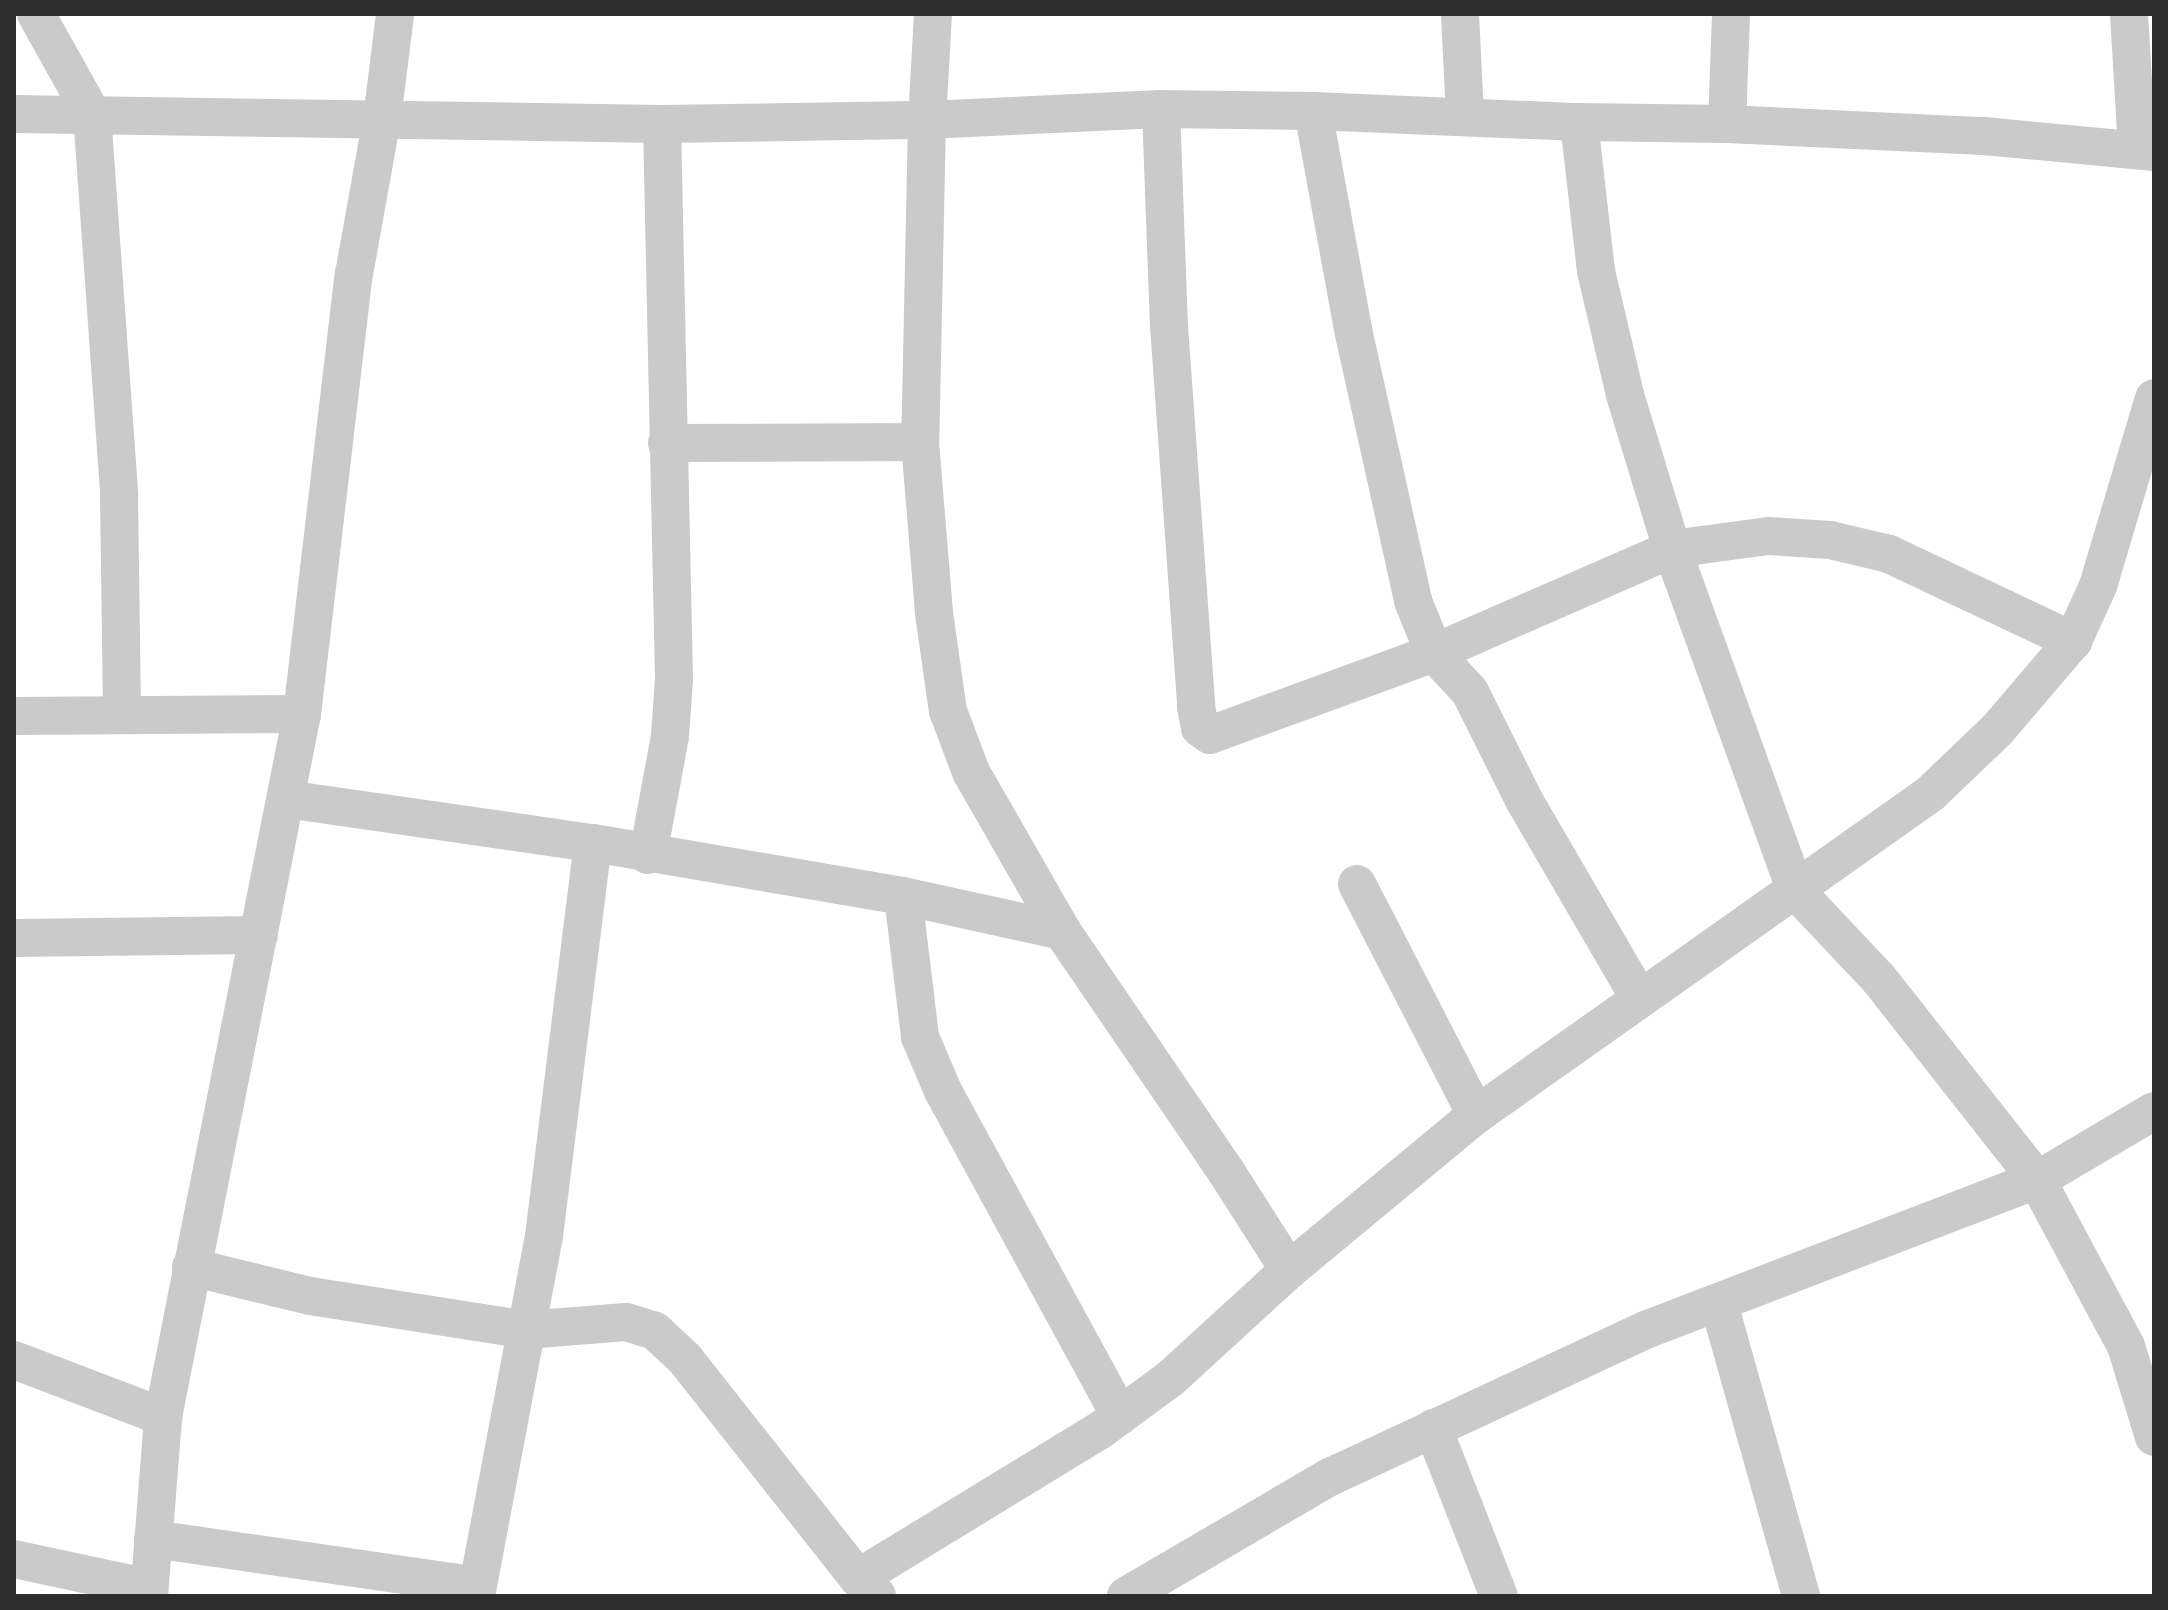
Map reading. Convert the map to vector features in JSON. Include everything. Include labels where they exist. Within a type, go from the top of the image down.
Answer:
[{"type":"street","points":[[36,14],[92,114],[119,495],[122,715]]},
{"type":"street","points":[[14,1559],[149,1592],[163,1417],[302,714],[354,274],[382,119],[395,14]]},
{"type":"street","points":[[933,14],[927,120],[920,442],[934,613],[948,711],[971,772],[1062,931],[1227,1173],[1289,1270]]},
{"type":"street","points":[[1460,14],[1465,117]]},
{"type":"street","points":[[1727,124],[1731,14]]},
{"type":"street","points":[[14,114],[662,124],[927,120],[1161,109],[1313,111],[1579,122],[1727,124],[1984,136],[2146,151],[2129,14]]},
{"type":"street","points":[[1161,109],[1169,326],[1200,728],[1210,735],[1434,653],[1672,549],[1768,536],[1830,540],[1889,554],[2073,641]]},
{"type":"street","points":[[1313,111],[1397,542],[1413,601],[1434,653],[1470,692],[1524,800],[1640,999]]},
{"type":"street","points":[[1579,122],[1596,271],[1625,395],[1672,549],[1796,891],[1879,979],[2037,1180],[2126,1346],[2154,1437]]},
{"type":"street","points":[[648,855],[670,736],[674,679],[662,124]]},
{"type":"street","points":[[191,1267],[310,1296],[526,1330],[626,1322],[655,1331],[685,1359],[868,1587],[1171,1378],[1289,1270],[1476,1115],[1930,794],[1997,730],[2073,641],[2098,586],[2154,398]]},
{"type":"street","points":[[667,443],[920,442]]},
{"type":"street","points":[[14,716],[302,714]]},
{"type":"street","points":[[286,799],[593,843],[648,855],[903,896],[1062,931]]},
{"type":"street","points":[[153,1539],[477,1591],[544,1236],[593,843]]},
{"type":"street","points":[[1357,884],[1476,1115]]},
{"type":"street","points":[[903,896],[920,1037],[943,1091],[1120,1416]]},
{"type":"street","points":[[14,938],[259,935]]},
{"type":"street","points":[[1149,1590],[1330,1477],[1648,1329],[2037,1180],[2154,1111]]},
{"type":"street","points":[[1719,1304],[1801,1596]]},
{"type":"street","points":[[14,1360],[163,1417]]},
{"type":"street","points":[[1433,1428],[1499,1596]]}]
